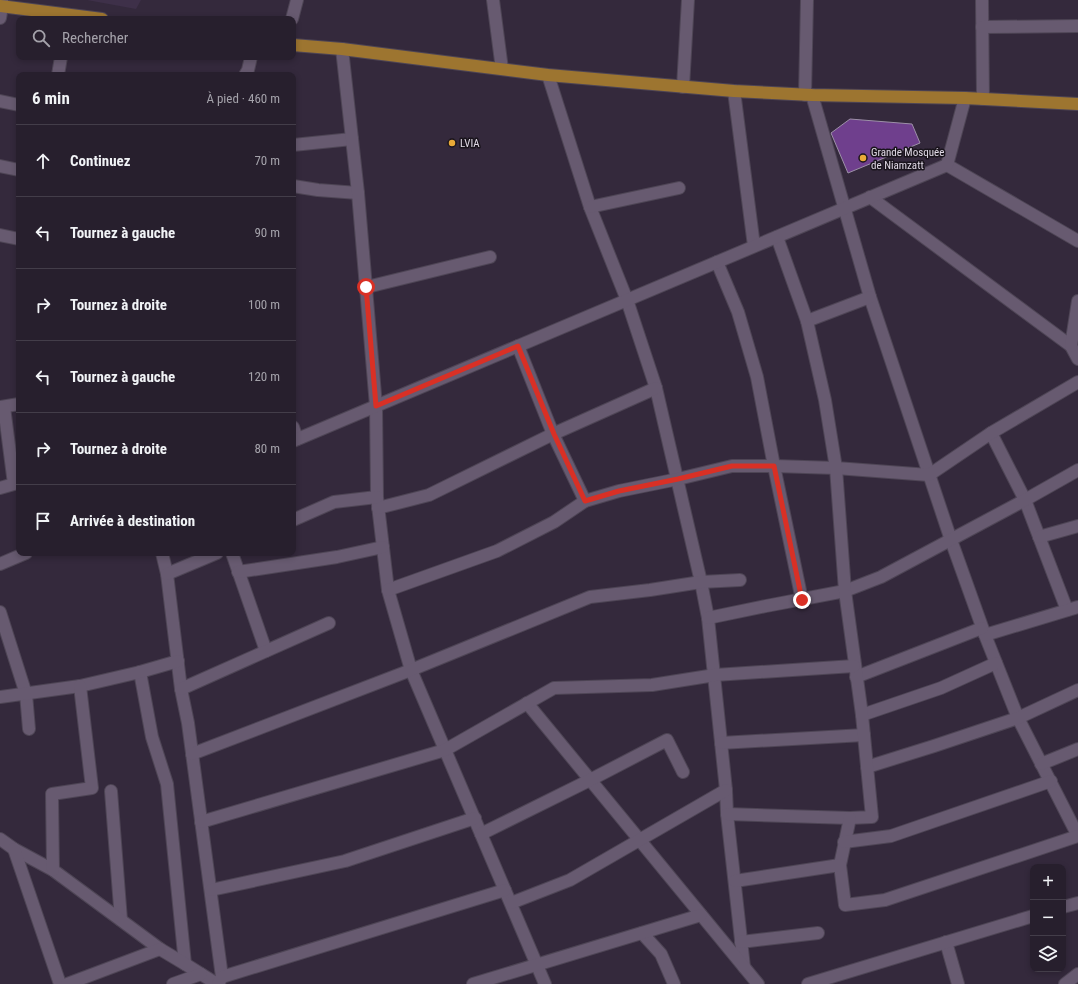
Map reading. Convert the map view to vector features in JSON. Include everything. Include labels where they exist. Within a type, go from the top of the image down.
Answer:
[{"type":"main road","points":[[1,7],[62,16]]},
{"type":"main road","points":[[296,44],[548,75],[734,91],[808,95],[965,98],[1078,104]]},
{"type":"street","points":[[293,16],[297,0]]},
{"type":"street","points":[[493,0],[502,69]]},
{"type":"street","points":[[683,87],[688,0]]},
{"type":"street","points":[[807,0],[808,95],[844,208],[870,297],[951,540],[984,631],[1018,718],[1041,764],[1074,816],[1078,836],[885,900],[845,905],[840,865],[850,818]]},
{"type":"street","points":[[982,0],[983,99]]},
{"type":"street","points":[[982,27],[1078,26]]},
{"type":"street","points":[[342,49],[358,193],[366,287],[376,406],[377,503],[388,590],[411,670],[546,984]]},
{"type":"street","points":[[58,72],[60,60]]},
{"type":"street","points":[[247,72],[250,60]]},
{"type":"street","points":[[548,75],[590,207],[628,300],[656,388],[701,582],[708,618],[715,675],[727,814],[744,967]]},
{"type":"street","points":[[734,91],[754,246]]},
{"type":"street","points":[[947,165],[965,98]]},
{"type":"street","points":[[0,101],[16,104]]},
{"type":"street","points":[[296,145],[352,139]]},
{"type":"street","points":[[296,440],[947,165]]},
{"type":"street","points":[[947,165],[1078,241]]},
{"type":"street","points":[[0,166],[16,169]]},
{"type":"street","points":[[296,186],[358,193]]},
{"type":"street","points":[[590,207],[679,188]]},
{"type":"street","points":[[870,198],[1071,346],[1078,359]]},
{"type":"street","points":[[0,235],[16,238]]},
{"type":"street","points":[[727,814],[850,818],[872,817],[862,715],[845,591],[836,468],[825,400],[807,321],[776,237]]},
{"type":"street","points":[[366,287],[490,257]]},
{"type":"street","points":[[717,262],[738,312],[757,377],[802,600]]},
{"type":"street","points":[[807,321],[870,297]]},
{"type":"street","points":[[1071,346],[1078,301]]},
{"type":"street","points":[[518,346],[554,434],[585,501]]},
{"type":"street","points":[[388,590],[497,551],[554,522],[585,501],[619,491],[732,466],[836,468],[929,475],[991,433],[1078,382]]},
{"type":"street","points":[[296,519],[334,502],[377,503],[429,496],[554,434],[656,388]]},
{"type":"street","points":[[0,488],[14,484],[2,407],[16,405]]},
{"type":"street","points":[[201,822],[445,750],[554,688],[652,685],[715,675],[855,672],[984,631],[1072,609],[1039,537],[1025,500],[991,433]]},
{"type":"street","points":[[708,618],[845,591],[881,576],[951,540],[1078,470]]},
{"type":"street","points":[[1039,537],[1078,526]]},
{"type":"street","points":[[238,572],[337,557],[383,547]]},
{"type":"street","points":[[0,564],[19,556]]},
{"type":"street","points":[[163,556],[167,574],[181,689],[192,754],[211,890],[219,982]]},
{"type":"street","points":[[167,574],[210,556]]},
{"type":"street","points":[[233,556],[266,651]]},
{"type":"street","points":[[192,754],[411,670],[590,597],[701,582],[740,580]]},
{"type":"street","points":[[0,612],[26,694],[29,729]]},
{"type":"street","points":[[181,689],[329,623]]},
{"type":"street","points":[[0,697],[80,686],[140,672],[178,661]]},
{"type":"street","points":[[862,715],[941,688],[996,662]]},
{"type":"street","points":[[140,672],[152,737],[166,784],[185,964]]},
{"type":"street","points":[[53,870],[52,794],[92,788],[80,686]]},
{"type":"street","points":[[867,767],[1018,718],[1078,690]]},
{"type":"street","points":[[527,703],[757,984]]},
{"type":"street","points":[[721,743],[864,735]]},
{"type":"street","points":[[481,834],[668,740],[683,772]]},
{"type":"street","points":[[1041,764],[1078,750]]},
{"type":"street","points":[[844,842],[891,836],[1051,781]]},
{"type":"street","points":[[511,903],[570,880],[726,790]]},
{"type":"street","points":[[111,791],[121,920]]},
{"type":"street","points":[[211,890],[345,861],[475,818]]},
{"type":"street","points":[[0,839],[14,849],[53,870],[160,950],[201,974],[219,982],[506,890]]},
{"type":"street","points":[[14,849],[60,984]]},
{"type":"street","points":[[735,881],[840,865]]},
{"type":"street","points":[[1066,907],[1078,903]]},
{"type":"street","points":[[473,984],[701,915]]},
{"type":"street","points":[[808,984],[1030,917]]},
{"type":"street","points":[[642,933],[661,954],[674,984]]},
{"type":"street","points":[[742,942],[818,933]]},
{"type":"street","points":[[946,942],[958,984]]},
{"type":"street","points":[[67,984],[160,950]]},
{"type":"street","points":[[173,984],[188,982],[201,974]]},
{"type":"street","points":[[1065,984],[1078,974]]},
{"type":"shaded area","points":[[87,0],[141,0],[136,9]]},
{"type":"building","name":"Grande Mosquée de Niamzatt","points":[[850,119],[912,124],[920,143],[848,173],[831,133]]},
{"type":"place","name":"LVIA","points":[[452,143]]},
{"type":"place","name":"Grande Mosquée de Niamzatt","points":[[863,158]]},
{"type":"route","points":[[366,287],[376,406],[518,346],[554,434],[585,501],[619,491],[732,466],[774,466],[802,600]]}]
